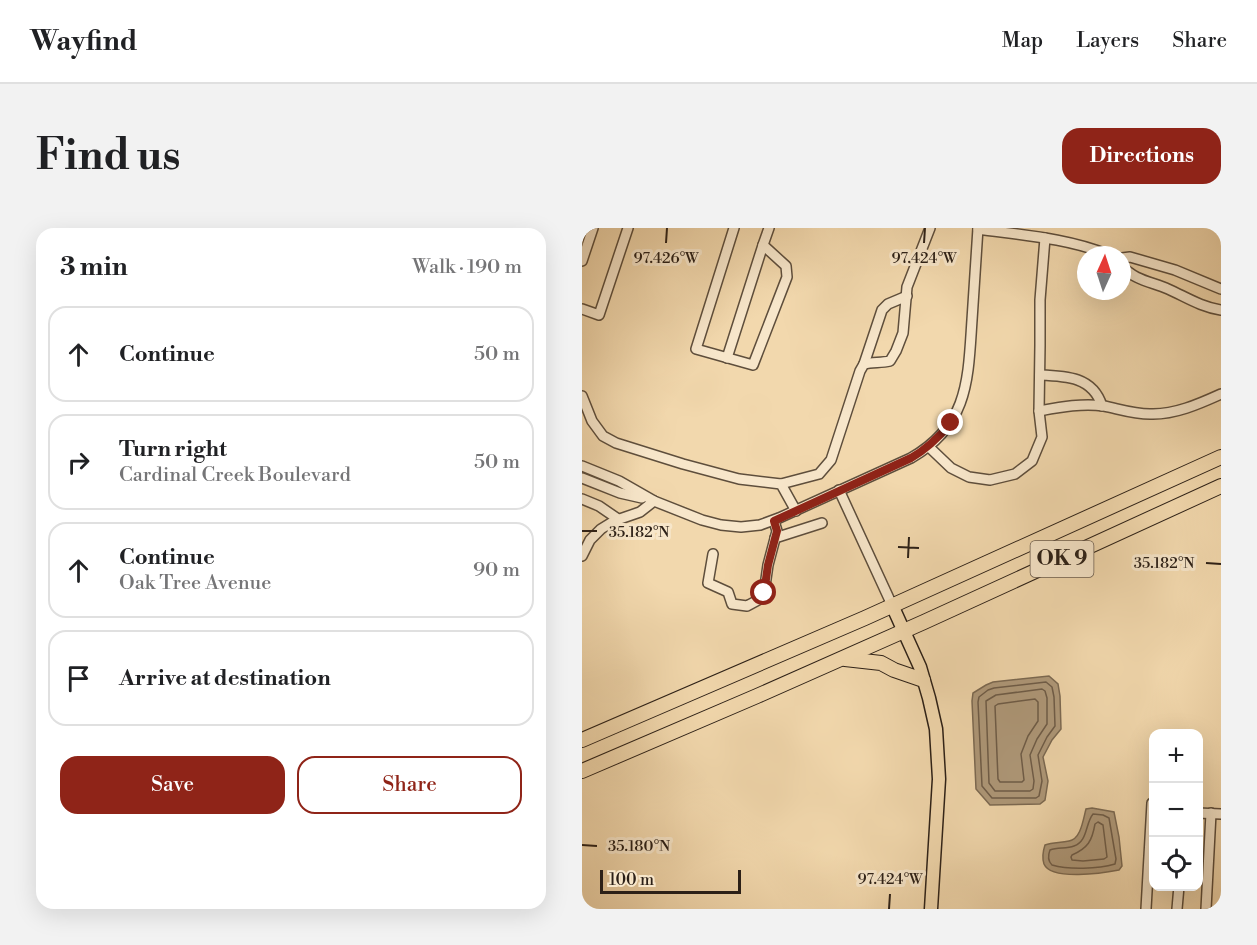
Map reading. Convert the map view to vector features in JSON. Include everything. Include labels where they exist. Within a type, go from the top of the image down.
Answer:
[{"type":"highway","name":"OK 9","points":[[582,740],[892,605],[1221,457]]},
{"type":"highway","name":"OK 9","points":[[582,771],[904,631],[1221,486]]},
{"type":"highway","points":[[840,659],[881,663],[923,680]]},
{"type":"main road","points":[[892,605],[920,667],[934,723],[939,779],[931,909]]},
{"type":"street","points":[[582,261],[593,228]]},
{"type":"street","points":[[582,309],[599,315],[628,228]]},
{"type":"street","points":[[734,228],[696,349],[753,365],[787,277],[786,266],[763,245]]},
{"type":"street","points":[[727,358],[769,228]]},
{"type":"street","points":[[864,364],[890,361],[896,351],[903,333],[907,287],[930,228]]},
{"type":"street","points":[[582,466],[619,481],[654,501],[702,520],[721,525],[751,527],[774,521],[911,458],[929,447],[951,423],[966,389],[978,229],[1045,238],[1080,246]]},
{"type":"street","points":[[929,447],[951,468],[969,477],[990,480],[1015,474],[1032,461],[1042,437],[1039,411],[1040,300],[1045,238]]},
{"type":"street","points":[[1131,257],[1175,270],[1221,289]]},
{"type":"street","points":[[1131,273],[1208,308],[1221,310]]},
{"type":"street","points":[[582,396],[597,429],[603,436],[615,443],[739,479],[781,484],[819,474],[831,460],[882,310],[888,304],[907,296]]},
{"type":"street","points":[[1040,375],[1072,378],[1086,383],[1098,394],[1102,406]]},
{"type":"street","points":[[1039,411],[1084,405],[1150,414],[1174,411],[1202,403],[1221,394]]},
{"type":"street","points":[[582,478],[620,493],[654,501]]},
{"type":"street","points":[[781,484],[796,511]]},
{"type":"street","points":[[839,490],[892,605]]},
{"type":"street","points":[[582,499],[599,506],[618,519]]},
{"type":"street","points":[[582,556],[590,540],[601,529],[618,519],[640,512],[654,501]]},
{"type":"street","points":[[714,554],[708,583],[728,592],[732,604],[747,606],[760,599],[764,593],[768,565],[777,531],[774,521]]},
{"type":"street","points":[[775,538],[822,523]]},
{"type":"street","points":[[1203,813],[1221,814]]},
{"type":"street","points":[[1206,909],[1211,813]]},
{"type":"street","points":[[1146,909],[1150,837]]},
{"type":"street","points":[[1178,909],[1179,891]]},
{"type":"water","points":[[1049,676],[1058,684],[1061,729],[1043,757],[1048,781],[1045,800],[1040,804],[990,805],[976,789],[973,693],[993,682]]},
{"type":"water","points":[[1086,809],[1114,812],[1122,866],[1119,870],[1078,874],[1057,873],[1049,869],[1043,859],[1045,845],[1073,840],[1081,828]]},
{"type":"route","points":[[764,593],[768,565],[777,531],[774,521],[923,452],[951,423]]}]
